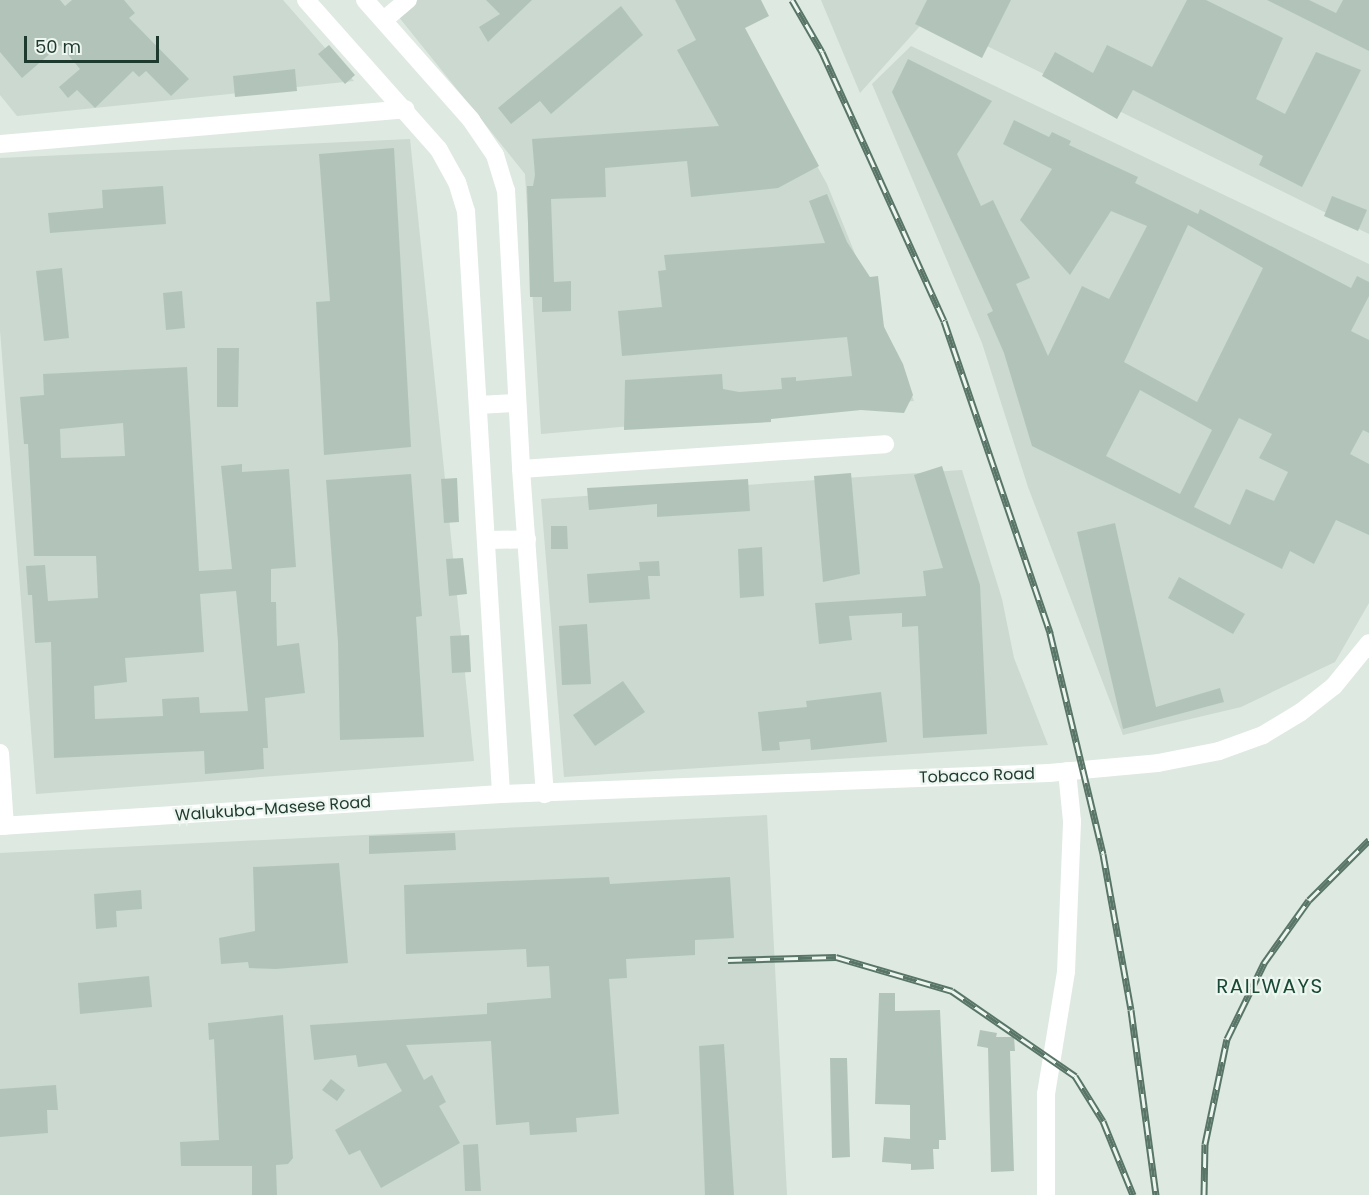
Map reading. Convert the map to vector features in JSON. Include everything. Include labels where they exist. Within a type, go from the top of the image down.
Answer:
[{"type":"street","points":[[306,0],[439,150],[458,182],[466,211],[477,405],[488,540],[501,794]]},
{"type":"street","points":[[365,0],[385,19],[471,120],[495,155],[506,190],[521,469],[545,794]]},
{"type":"street","points":[[385,19],[408,0]]},
{"type":"street","points":[[0,144],[405,109]]},
{"type":"street","points":[[477,405],[517,403]]},
{"type":"street","points":[[521,469],[885,444]]},
{"type":"street","points":[[488,540],[527,539]]},
{"type":"street","name":"Tobacco Road","points":[[545,794],[1067,771],[1158,763],[1219,751],[1263,735],[1301,712],[1334,686],[1369,643]]},
{"type":"street","points":[[0,753],[3,826]]},
{"type":"street","points":[[1046,1195],[1046,1094],[1067,949],[1072,820],[1067,771]]},
{"type":"street","name":"Walukuba-Masese Road","points":[[3,826],[501,794],[545,794]]},
{"type":"shaded area","points":[[0,0],[283,0],[354,81],[17,116],[0,95]]},
{"type":"shaded area","points":[[410,0],[725,0],[827,184],[914,401],[541,434],[525,174],[394,11]]},
{"type":"shaded area","points":[[821,0],[1369,0],[1369,234],[928,17],[860,93]]},
{"type":"shaded area","points":[[911,46],[1369,264],[1369,603],[1335,662],[1241,707],[1123,735],[1028,487],[982,343],[872,84]]},
{"type":"shaded area","points":[[410,139],[474,761],[36,794],[0,330],[0,158]]},
{"type":"shaded area","points":[[962,470],[1002,599],[1014,658],[1048,745],[564,777],[541,499]]},
{"type":"shaded area","points":[[767,815],[787,1195],[0,1195],[0,853]]},
{"type":"building","points":[[0,0],[60,0],[65,6],[72,0],[124,0],[135,13],[129,18],[189,79],[171,96],[146,71],[139,77],[133,71],[95,108],[77,90],[68,98],[59,87],[80,69],[60,45],[22,78],[0,52]]},
{"type":"building","points":[[486,0],[532,0],[488,42],[479,27],[500,14]]},
{"type":"building","points":[[675,0],[761,0],[769,16],[745,28],[819,166],[778,188],[691,197],[687,161],[605,168],[606,197],[551,199],[554,282],[571,281],[571,311],[542,312],[542,297],[530,297],[527,186],[533,186],[535,175],[532,139],[719,126],[677,50],[696,40]]},
{"type":"building","points":[[927,0],[1011,0],[982,58],[915,24]]},
{"type":"building","points":[[1187,0],[1206,0],[1283,38],[1256,99],[1285,114],[1316,52],[1361,70],[1302,187],[1259,165],[1263,156],[1133,90],[1117,119],[1042,76],[1055,52],[1093,73],[1107,45],[1152,67]]},
{"type":"building","points":[[1267,0],[1309,0],[1336,13],[1343,0],[1369,0],[1369,51]]},
{"type":"building","points":[[621,6],[643,35],[551,114],[540,101],[511,124],[498,108]]},
{"type":"building","points":[[329,45],[355,75],[345,84],[318,54]]},
{"type":"building","points":[[908,59],[992,101],[957,154],[981,206],[993,200],[1030,278],[1016,284],[1048,356],[1082,286],[1109,299],[1147,226],[1111,211],[1070,275],[1020,220],[1052,169],[1003,144],[1014,120],[1049,137],[1052,132],[1071,141],[1069,145],[1138,177],[1135,183],[1198,214],[1200,209],[1351,288],[1357,276],[1369,282],[1369,296],[1351,331],[1369,340],[1369,433],[1363,430],[1350,454],[1369,464],[1369,535],[1336,520],[1314,564],[1290,551],[1282,569],[1032,446],[1004,353],[987,314],[993,311],[892,92]],"holes":[[[1188,225],[1263,268],[1197,402],[1124,362]],[[1140,390],[1212,430],[1180,494],[1106,456]],[[1239,418],[1272,434],[1259,458],[1288,472],[1274,501],[1246,489],[1230,525],[1194,507]]]},
{"type":"building","points":[[295,69],[297,91],[235,97],[233,76]]},
{"type":"building","points":[[394,148],[411,447],[324,455],[316,302],[330,301],[319,154]]},
{"type":"building","points":[[163,186],[166,224],[50,233],[48,213],[103,208],[102,190]]},
{"type":"building","points":[[827,194],[847,242],[870,277],[878,276],[884,327],[903,364],[913,395],[904,413],[861,410],[771,419],[771,422],[624,430],[625,380],[722,374],[723,389],[739,392],[782,389],[781,378],[796,377],[796,381],[852,376],[847,337],[622,356],[618,311],[662,307],[658,271],[666,270],[664,255],[825,243],[809,201]]},
{"type":"building","points":[[1332,196],[1367,210],[1358,231],[1324,216]]},
{"type":"building","points":[[62,268],[69,338],[44,341],[36,271]]},
{"type":"building","points":[[182,291],[185,328],[166,330],[163,293]]},
{"type":"building","points":[[217,348],[239,348],[238,407],[217,407]]},
{"type":"building","points":[[187,367],[199,571],[232,569],[221,466],[242,464],[242,472],[289,469],[296,567],[271,569],[271,602],[276,602],[277,646],[299,643],[305,693],[265,698],[268,748],[263,748],[264,769],[205,774],[204,751],[54,758],[51,642],[35,643],[32,595],[28,595],[26,566],[45,565],[48,601],[98,598],[96,556],[34,556],[28,444],[24,444],[20,397],[44,395],[43,374]],"holes":[[[123,423],[125,456],[61,458],[60,429]],[[236,591],[248,711],[200,713],[199,697],[162,699],[163,716],[95,719],[94,686],[127,682],[125,658],[204,652],[200,594]]]},
{"type":"building","points":[[942,466],[980,585],[987,734],[923,738],[918,626],[902,627],[902,613],[849,616],[852,640],[819,644],[815,603],[926,596],[923,571],[943,568],[914,475]]},
{"type":"building","points":[[851,473],[860,574],[823,582],[814,476]]},
{"type":"building","points":[[411,474],[422,616],[416,617],[424,737],[340,740],[338,642],[326,480]]},
{"type":"building","points":[[457,478],[459,522],[444,523],[441,479]]},
{"type":"building","points":[[748,479],[750,511],[657,517],[657,504],[589,510],[587,488]]},
{"type":"building","points":[[1115,523],[1156,707],[1220,688],[1224,702],[1123,729],[1077,532]]},
{"type":"building","points":[[551,526],[567,526],[568,549],[551,549]]},
{"type":"building","points":[[762,547],[764,596],[740,598],[738,549]]},
{"type":"building","points":[[463,558],[467,594],[449,596],[446,559]]},
{"type":"building","points":[[659,561],[660,576],[648,576],[650,599],[589,603],[587,574],[640,570],[639,562]]},
{"type":"building","points":[[1179,577],[1245,614],[1233,634],[1168,598]]},
{"type":"building","points":[[587,624],[591,684],[562,685],[559,626]]},
{"type":"building","points":[[469,635],[471,672],[452,673],[450,636]]},
{"type":"building","points":[[623,681],[645,712],[595,746],[573,715]]},
{"type":"building","points":[[881,692],[887,742],[811,750],[810,739],[779,742],[780,750],[762,751],[758,712],[807,707],[806,701]]},
{"type":"building","points":[[455,833],[456,850],[369,854],[369,836]]},
{"type":"building","points":[[339,863],[348,963],[276,969],[249,968],[248,962],[221,964],[219,938],[255,931],[253,867]]},
{"type":"building","points":[[609,877],[610,884],[730,877],[734,938],[695,940],[695,955],[626,959],[627,978],[609,979],[619,1114],[576,1118],[577,1132],[530,1135],[529,1122],[496,1125],[491,1041],[406,1045],[424,1080],[432,1075],[446,1102],[439,1106],[460,1143],[381,1188],[360,1150],[349,1155],[335,1130],[402,1091],[386,1063],[358,1067],[356,1055],[314,1060],[310,1025],[487,1014],[487,1003],[551,998],[549,966],[527,967],[526,949],[406,954],[404,885]]},
{"type":"building","points":[[141,890],[142,909],[116,911],[117,927],[96,929],[94,894]]},
{"type":"building","points":[[149,976],[152,1007],[80,1014],[78,983]]},
{"type":"building","points":[[879,993],[895,993],[895,1011],[940,1010],[946,1140],[939,1140],[939,1149],[933,1149],[934,1169],[911,1170],[911,1164],[882,1162],[884,1137],[910,1139],[910,1105],[875,1104]]},
{"type":"building","points":[[283,1015],[293,1158],[288,1164],[276,1165],[277,1195],[252,1195],[252,1166],[181,1166],[180,1142],[219,1140],[214,1039],[209,1040],[208,1023]]},
{"type":"building","points":[[980,1030],[997,1033],[996,1037],[1014,1037],[1015,1051],[1010,1051],[1014,1171],[991,1172],[988,1048],[977,1046]]},
{"type":"building","points":[[724,1044],[734,1195],[705,1195],[699,1046]]},
{"type":"building","points":[[830,1058],[847,1058],[850,1157],[832,1158]]},
{"type":"building","points":[[331,1079],[345,1090],[337,1101],[322,1090]]},
{"type":"building","points":[[56,1085],[58,1110],[47,1110],[48,1133],[0,1137],[0,1089]]},
{"type":"building","points":[[478,1144],[481,1191],[465,1191],[463,1145]]},
{"type":"railway","points":[[792,0],[822,52],[944,321],[1050,633],[1103,854],[1131,1010],[1156,1195]]},
{"type":"railway","points":[[1204,1195],[1205,1144],[1227,1039],[1264,963],[1309,900],[1369,840]]},
{"type":"railway","points":[[728,960],[836,957],[952,991],[1075,1076],[1103,1121],[1133,1195]]},
{"type":"district","name":"RAILWAYS","points":[[1270,986]]}]
